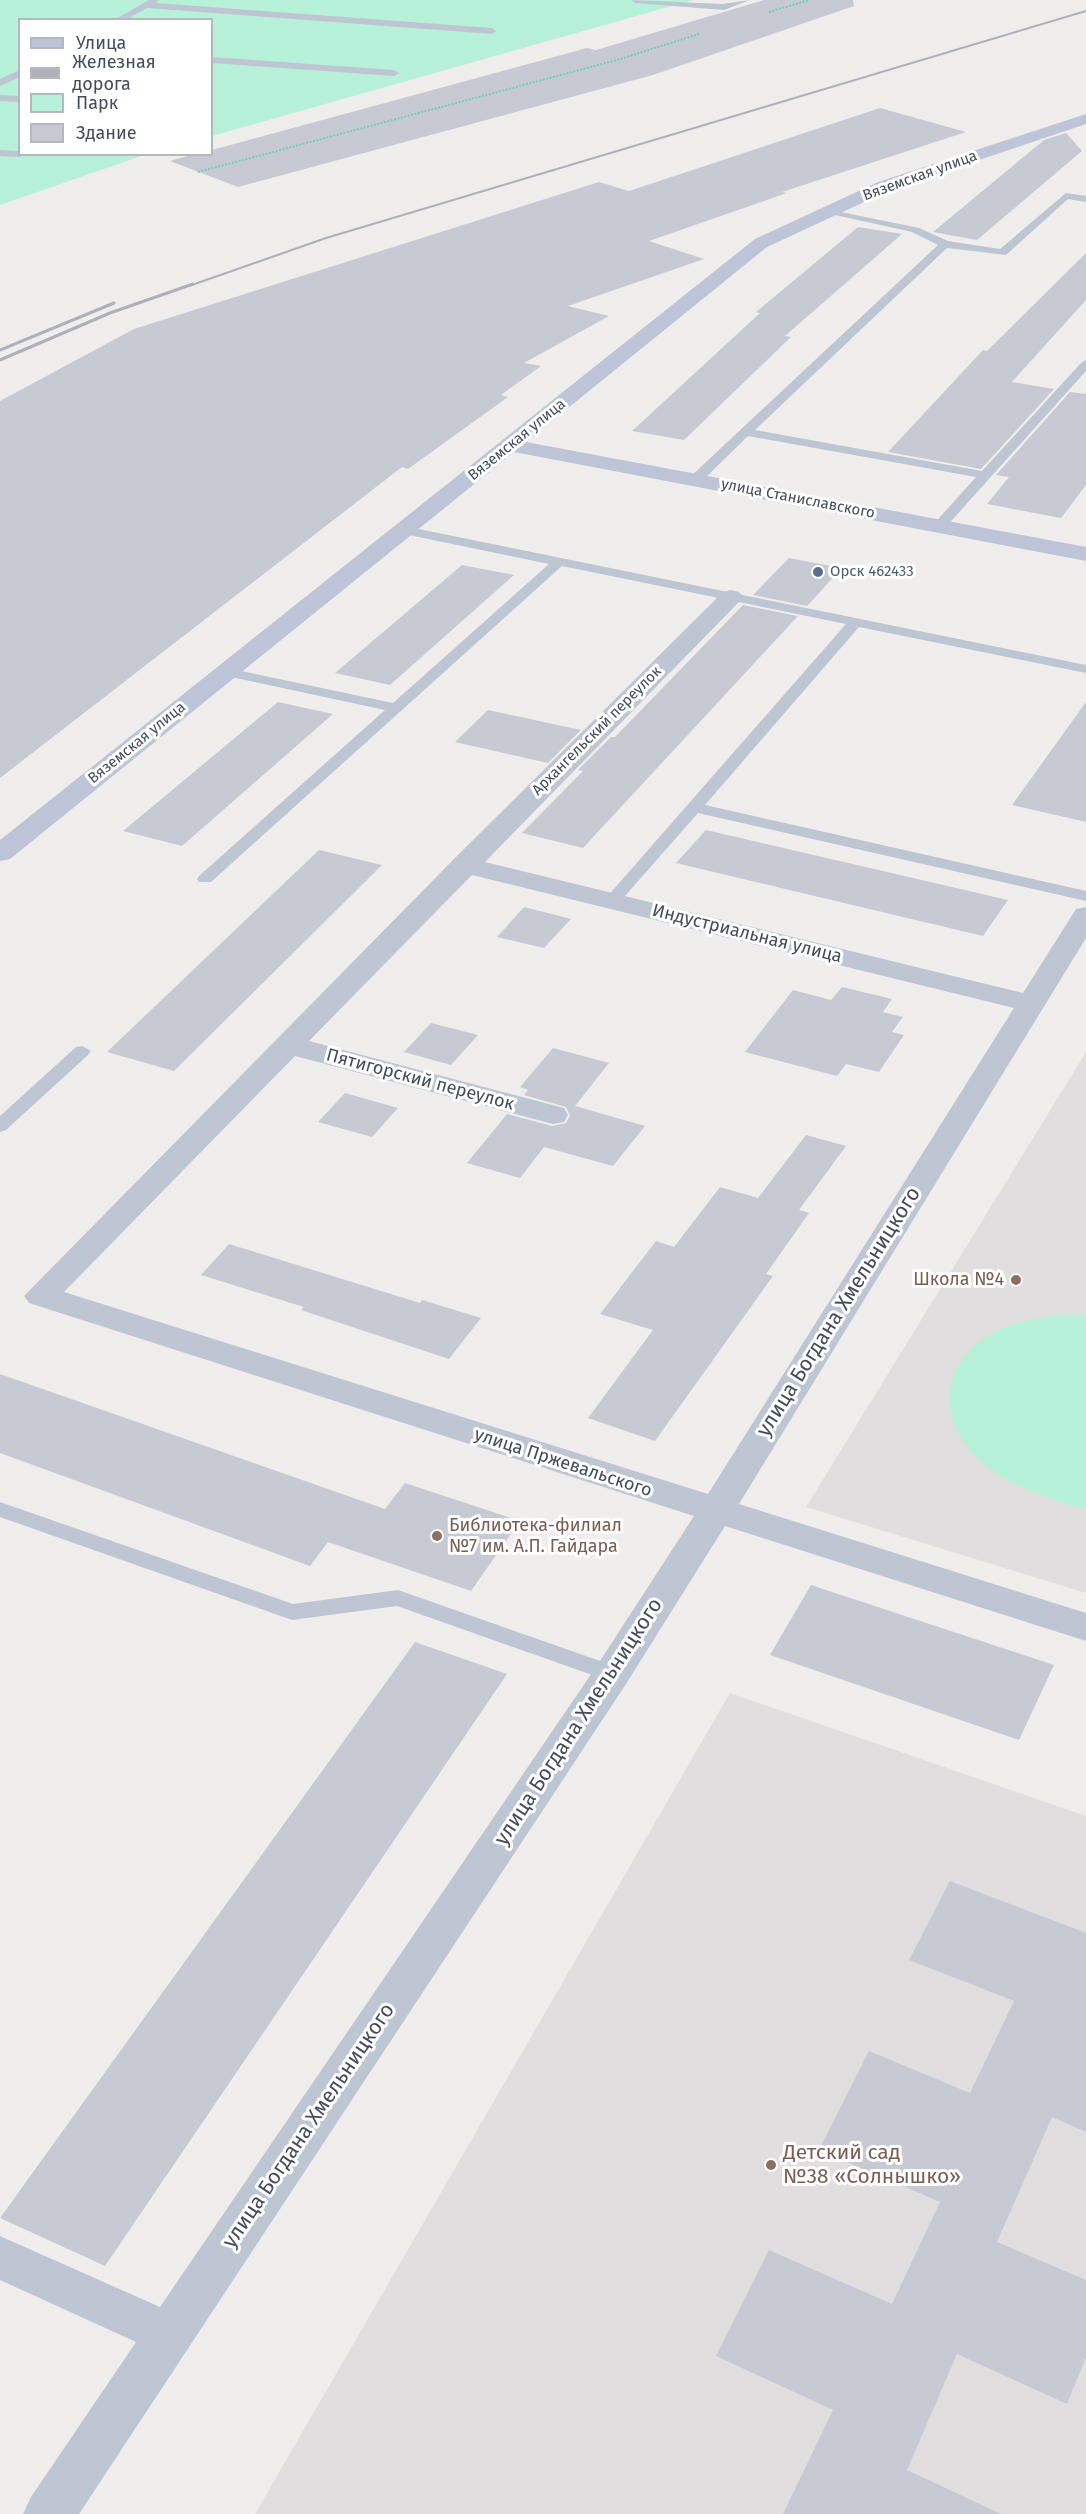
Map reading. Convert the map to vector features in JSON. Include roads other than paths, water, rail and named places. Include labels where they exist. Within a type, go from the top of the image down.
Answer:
[{"type":"main road","name":"Вяземская улица","points":[[0,853],[761,243],[884,186],[1086,118]]},
{"type":"main road","name":"улица Станиславского","points":[[511,445],[1086,554]]},
{"type":"street","name":"Архангельский переулок","points":[[41,1296],[730,597]]},
{"type":"street","name":"Индустриальная улица","points":[[464,865],[1030,1003]]},
{"type":"street","name":"улица Богдана Хмельницкого","points":[[49,2514],[612,1674],[716,1511],[1086,915]]},
{"type":"street","name":"Пятигорский переулок","points":[[288,1045],[553,1115]]},
{"type":"street","name":"улица Пржевальского","points":[[41,1296],[1086,1628]]},
{"type":"street","points":[[0,2257],[169,2334]]},
{"type":"lane","points":[[635,0],[724,7],[746,0]]},
{"type":"lane","points":[[122,18],[151,2],[492,31]]},
{"type":"lane","points":[[213,60],[394,73]]},
{"type":"lane","points":[[0,83],[18,74]]},
{"type":"lane","points":[[0,98],[18,99]]},
{"type":"lane","points":[[0,153],[18,154]]},
{"type":"lane","points":[[830,211],[915,230],[945,244],[1002,253],[1066,196],[1086,199]]},
{"type":"lane","points":[[695,480],[945,244]]},
{"type":"lane","points":[[939,526],[1086,364]]},
{"type":"lane","points":[[745,432],[985,475]]},
{"type":"lane","points":[[404,530],[1086,669]]},
{"type":"lane","points":[[205,879],[559,562]]},
{"type":"lane","points":[[612,901],[856,622]]},
{"type":"lane","points":[[227,672],[396,708]]},
{"type":"lane","points":[[694,807],[1086,896]]},
{"type":"lane","points":[[0,1126],[82,1051]]},
{"type":"lane","points":[[0,1509],[292,1612],[398,1598],[612,1674]]},
{"type":"railway","points":[[189,286],[326,238],[1086,11]]},
{"type":"railway","points":[[0,360],[110,313],[193,284]]},
{"type":"railway","points":[[0,350],[114,303]]},
{"type":"place","name":"Орск 462433","points":[[818,572]]},
{"type":"place","name":"Школа №4","points":[[1016,1280]]},
{"type":"place","name":"Библиотека-филиал №7 им. А.П. Гайдара","points":[[437,1536]]},
{"type":"place","name":"Детский сад №38 «Солнышко»","points":[[771,2165]]}]
